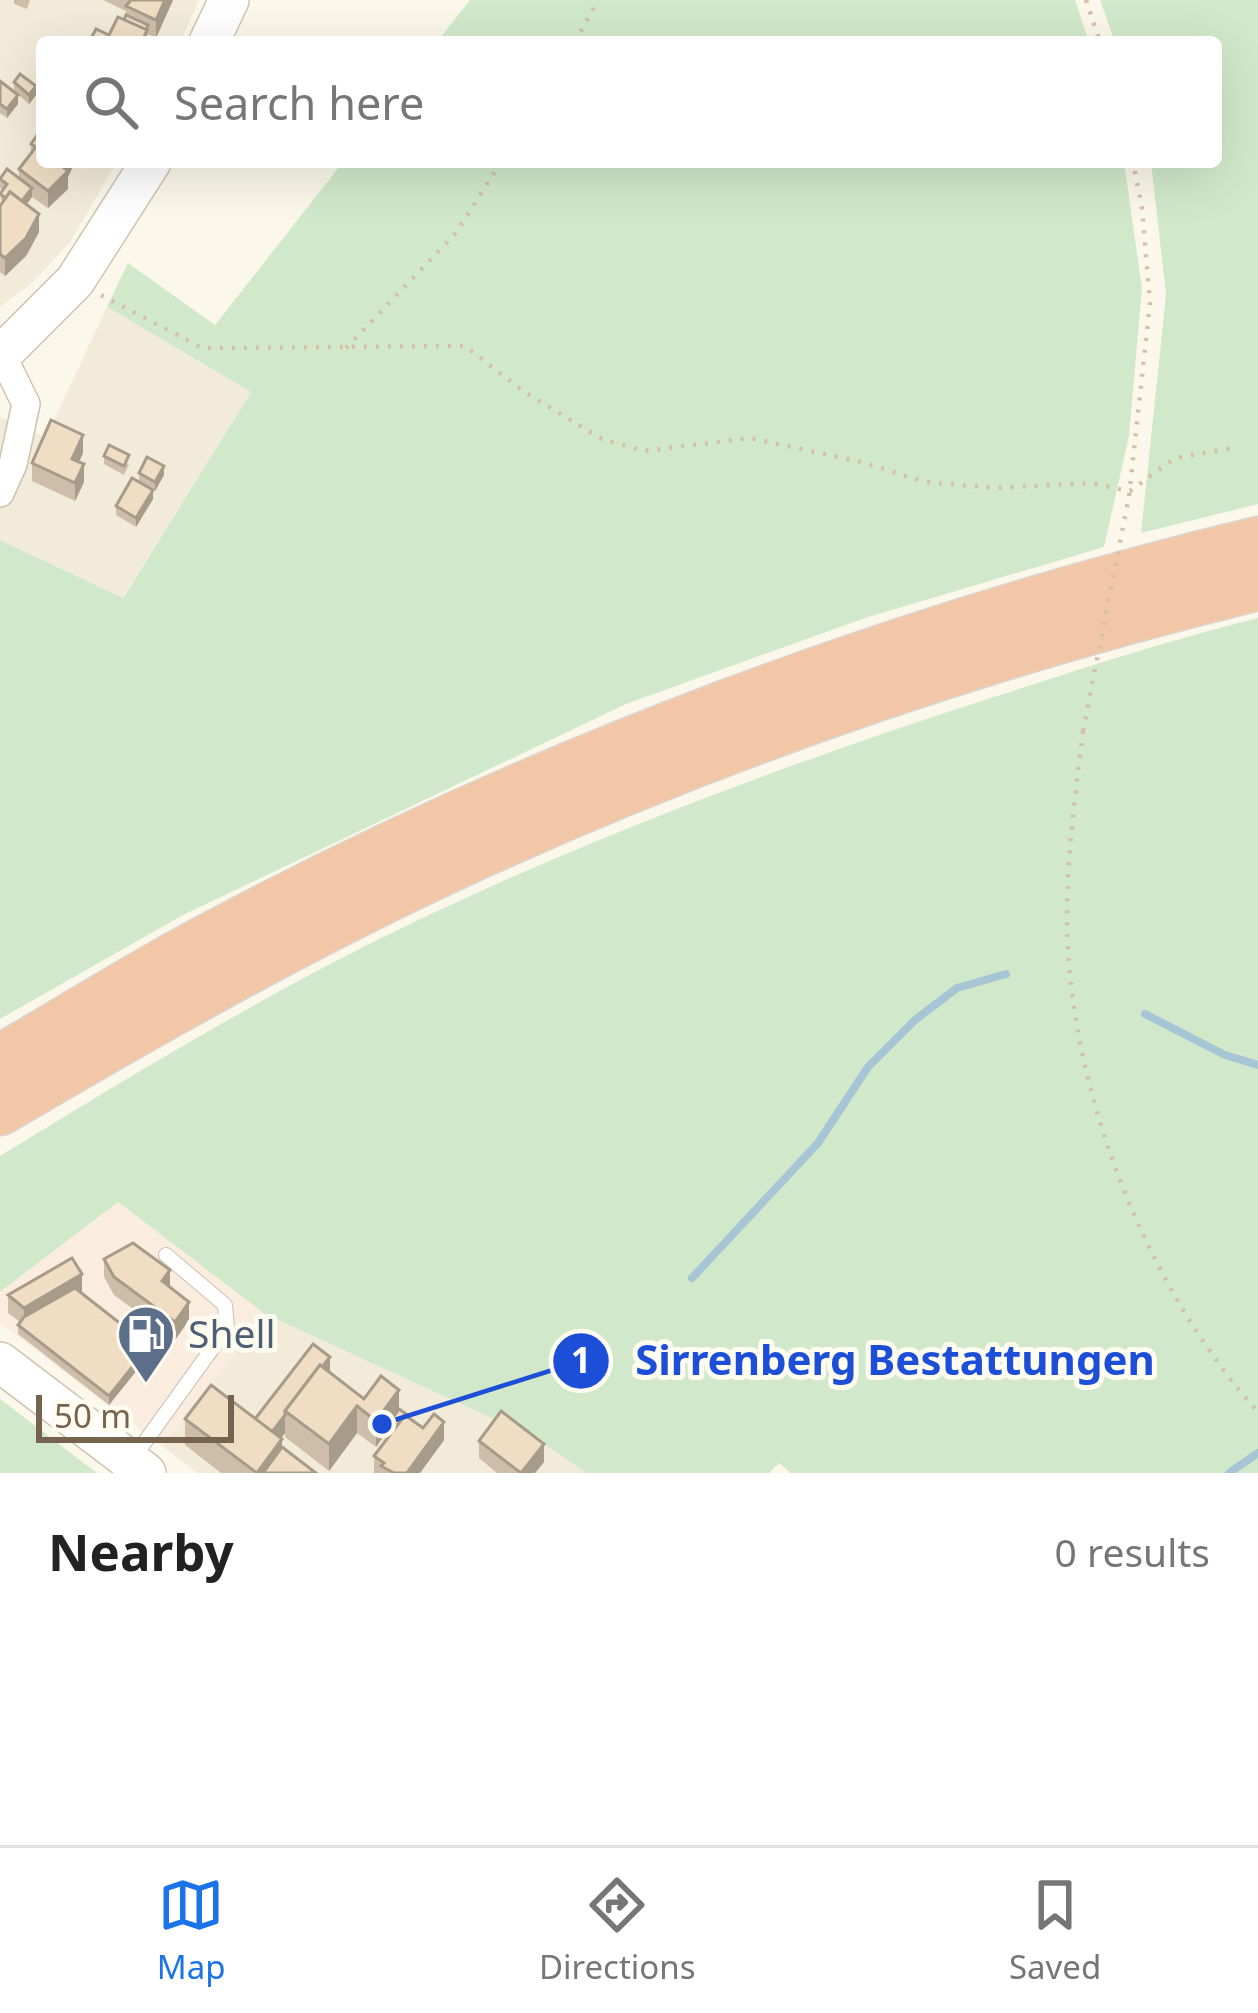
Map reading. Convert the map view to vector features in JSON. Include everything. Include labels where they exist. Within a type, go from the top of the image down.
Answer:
[{"type":"highway","points":[[0,1059],[204,940],[421,834],[685,720],[1061,592],[1258,541]]},
{"type":"highway","points":[[0,1112],[160,1017],[287,950],[469,859],[658,777],[962,666],[1258,586]]},
{"type":"main road","points":[[212,36],[229,0]]},
{"type":"main road","points":[[1,353],[75,281],[147,168]]},
{"type":"main road","points":[[0,1362],[138,1467]]},
{"type":"street","points":[[0,493],[13,464],[26,404],[1,353]]},
{"type":"lane","points":[[138,1467],[227,1328],[225,1305],[166,1255]]},
{"type":"path","points":[[577,36],[598,0]]},
{"type":"path","points":[[1086,0],[1098,36]]},
{"type":"path","points":[[346,348],[455,234],[496,168]]},
{"type":"path","points":[[1134,168],[1150,303],[1129,493],[1083,731],[1069,838],[1068,950],[1088,1084],[1137,1221],[1197,1332],[1258,1412]]},
{"type":"path","points":[[75,281],[202,348],[465,346],[524,391],[602,440],[644,451],[750,438],[862,461],[925,482],[995,488],[1090,482],[1129,493]]},
{"type":"path","points":[[1129,493],[1175,458],[1232,448]]},
{"type":"shaded area","points":[[0,0],[199,0],[183,36],[36,36],[36,168],[113,168],[70,242],[32,283],[0,307]]},
{"type":"shaded area","points":[[107,307],[251,392],[122,598],[0,540],[0,417],[46,437]]},
{"type":"shaded area","name":"Shell","points":[[118,1202],[265,1314],[163,1447],[0,1323],[0,1292]]},
{"type":"shaded area","points":[[265,1314],[537,1439],[586,1473],[198,1473],[163,1447]]},
{"type":"green space","points":[[470,0],[1075,0],[1087,36],[442,36]]},
{"type":"green space","points":[[1100,0],[1258,0],[1258,504],[1141,533],[1166,295],[1152,168],[1222,168],[1222,36],[1113,36]]},
{"type":"green space","points":[[338,168],[1125,168],[1142,288],[1129,436],[1104,547],[865,618],[626,704],[183,915],[0,1019],[0,540],[123,598],[251,392],[107,307],[128,263],[215,325]]},
{"type":"green space","points":[[1258,618],[1258,1473],[791,1473],[779,1463],[769,1473],[586,1473],[537,1439],[265,1314],[118,1202],[0,1292],[0,1156],[307,977],[483,890],[700,800],[997,696]]},
{"type":"green space","points":[[0,1399],[97,1473],[0,1473]]},
{"type":"building","points":[[131,0],[165,0],[156,20],[126,6]]},
{"type":"building","points":[[126,15],[148,25],[146,30],[124,20]]},
{"type":"building","points":[[118,17],[147,30],[144,36],[92,36],[96,29],[109,35]]},
{"type":"building","points":[[20,74],[36,86],[29,95],[14,82]]},
{"type":"building","points":[[0,81],[18,95],[7,109],[0,104]]},
{"type":"building","points":[[36,147],[36,168],[68,171],[48,191],[19,169]]},
{"type":"building","points":[[7,169],[32,188],[22,201],[10,192],[6,198],[0,194],[7,184],[0,179]]},
{"type":"building","points":[[10,192],[39,214],[26,238],[5,258],[0,254],[0,206]]},
{"type":"building","points":[[51,420],[83,435],[72,459],[84,464],[75,483],[32,463]]},
{"type":"building","points":[[109,445],[129,455],[124,466],[104,456]]},
{"type":"building","points":[[147,457],[164,466],[155,482],[139,473]]},
{"type":"building","points":[[132,478],[153,490],[136,518],[116,506]]},
{"type":"building","points":[[133,1243],[170,1270],[162,1281],[189,1302],[175,1322],[114,1277],[104,1259]]},
{"type":"building","points":[[72,1258],[82,1274],[24,1308],[8,1295]]},
{"type":"building","points":[[75,1288],[149,1346],[109,1396],[18,1325]]},
{"type":"building","points":[[313,1344],[330,1357],[272,1432],[255,1419]]},
{"type":"building","points":[[320,1365],[364,1399],[381,1376],[399,1390],[376,1421],[357,1406],[329,1444],[285,1411]]},
{"type":"building","points":[[211,1385],[282,1439],[257,1473],[185,1419]]},
{"type":"building","points":[[399,1409],[409,1416],[393,1431],[386,1426]]},
{"type":"building","points":[[501,1411],[544,1444],[521,1473],[479,1441]]},
{"type":"building","points":[[434,1414],[444,1422],[407,1473],[381,1466],[384,1463],[374,1456],[405,1415],[423,1428]]},
{"type":"building","points":[[282,1447],[316,1473],[263,1473]]},
{"type":"waterway","points":[[692,1278],[818,1143],[868,1067],[915,1020],[957,988],[1006,974]]},
{"type":"waterway","points":[[1145,1014],[1225,1055],[1258,1065]]},
{"type":"waterway","points":[[1229,1473],[1258,1453]]},
{"type":"place","name":"Shell","points":[[146,1385]]},
{"type":"place","name":"Sirrenberg Bestattungen","points":[[382,1424]]}]
